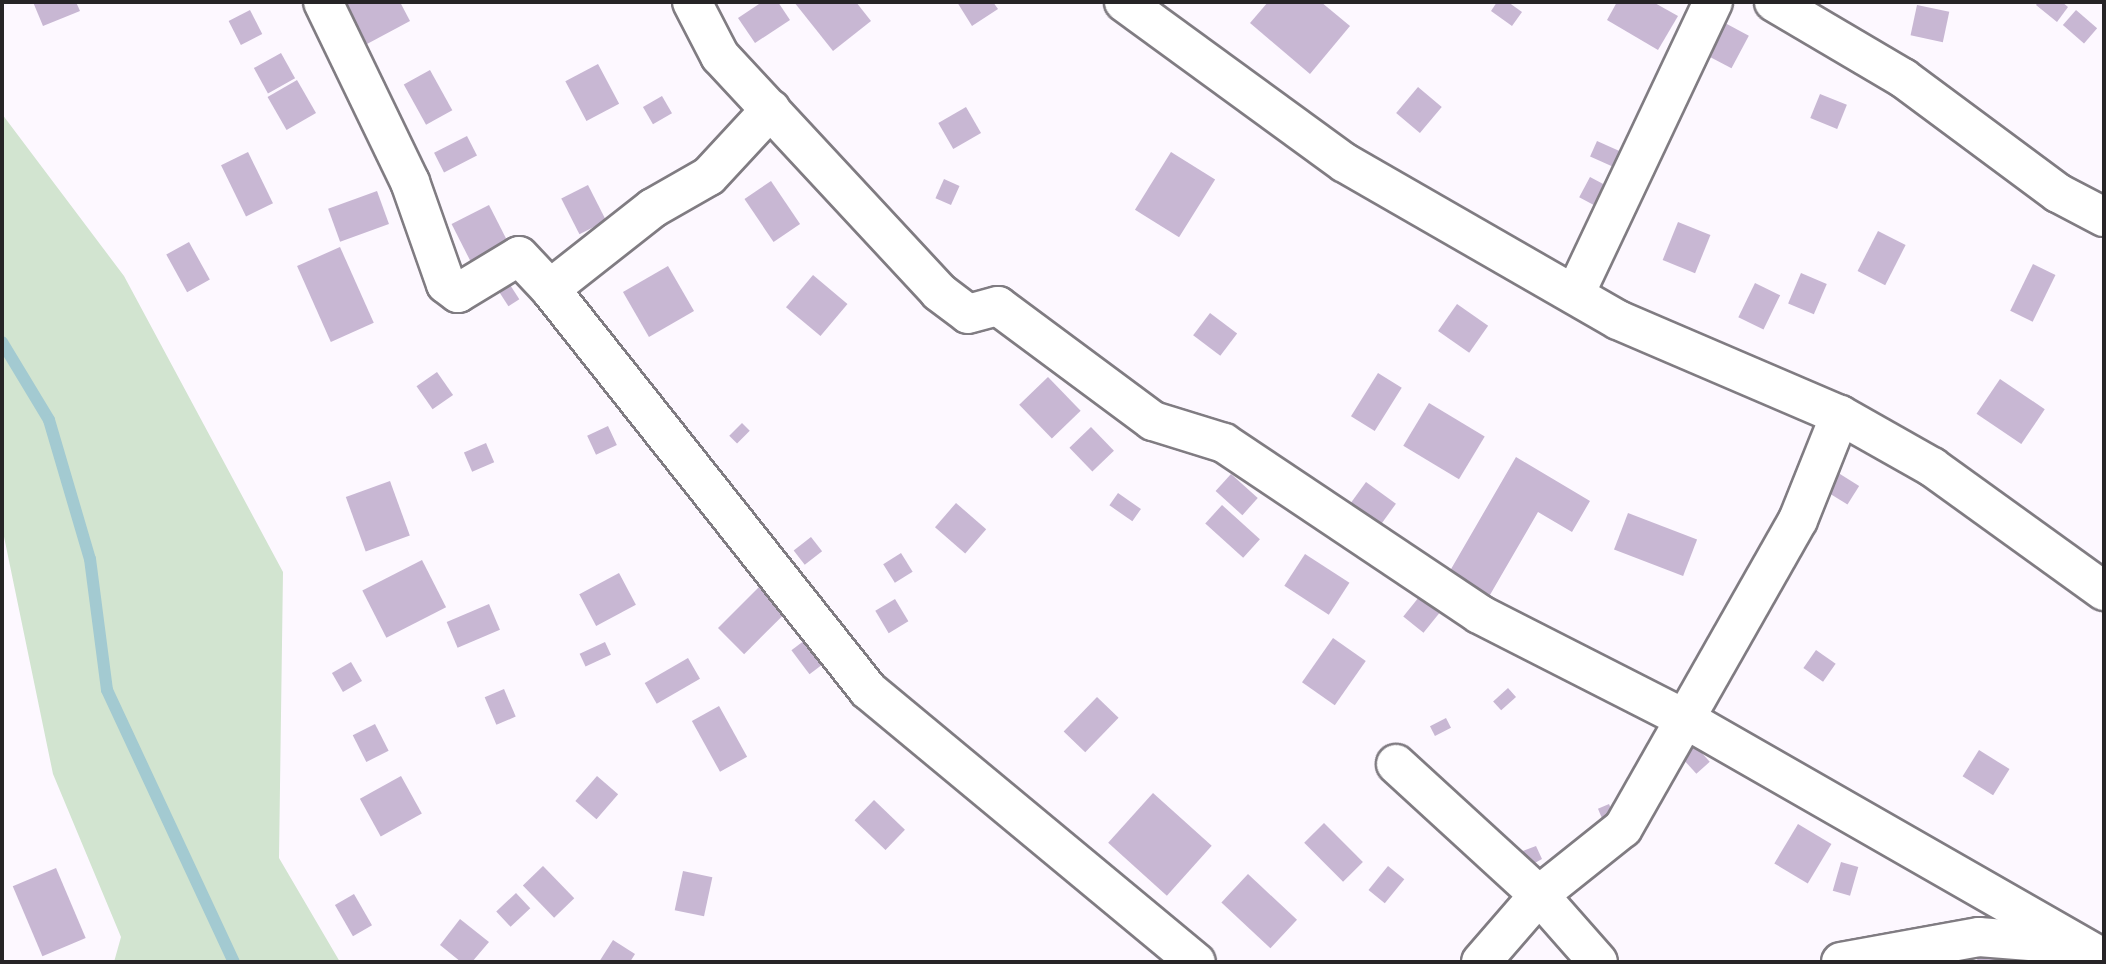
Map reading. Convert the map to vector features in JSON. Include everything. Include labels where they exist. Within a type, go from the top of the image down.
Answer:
[{"type":"street","points":[[323,2],[410,182],[446,284],[458,293],[465,291],[519,256],[550,289],[868,690],[1196,962]]},
{"type":"street","points":[[692,2],[720,56],[940,292],[968,314],[998,306],[1153,421],[1224,443],[1479,614],[1687,720],[2096,944]]},
{"type":"street","points":[[1124,2],[1345,163],[1618,320],[1840,415],[1932,467],[2104,591]]},
{"type":"street","points":[[1575,294],[1713,2]]},
{"type":"street","points":[[1774,2],[1903,78],[2058,193],[2104,217]]},
{"type":"street","points":[[550,289],[653,208],[709,176],[771,109]]},
{"type":"street","points":[[1481,962],[1539,895],[1622,828],[1687,720],[1772,560],[1798,520],[1840,415]]},
{"type":"street","points":[[1396,764],[1539,895],[1598,962]]},
{"type":"street","points":[[1841,962],[1979,937],[2096,944]]},
{"type":"green space","points":[[2,114],[124,276],[283,572],[279,858],[340,962],[114,962],[121,937],[53,774],[2,527]]},
{"type":"building","points":[[33,2],[76,2],[80,11],[43,26]]},
{"type":"building","points":[[345,2],[400,2],[410,21],[367,44]]},
{"type":"building","points":[[762,2],[778,2],[790,20],[755,43],[738,18]]},
{"type":"building","points":[[794,2],[856,2],[871,21],[833,51]]},
{"type":"building","points":[[957,2],[993,2],[998,9],[972,26]]},
{"type":"building","points":[[1268,2],[1321,2],[1350,26],[1310,74],[1250,23]]},
{"type":"building","points":[[1497,2],[1508,2],[1522,12],[1512,26],[1491,11]]},
{"type":"building","points":[[1617,2],[1653,2],[1678,16],[1658,50],[1607,20]]},
{"type":"building","points":[[2038,2],[2062,2],[2068,7],[2057,22],[2036,5]]},
{"type":"building","points":[[1917,5],[1949,12],[1943,42],[1911,35]]},
{"type":"building","points":[[250,10],[262,34],[241,45],[229,21]]},
{"type":"building","points":[[2076,10],[2097,28],[2084,43],[2063,25]]},
{"type":"building","points":[[1725,23],[1749,36],[1731,68],[1708,56]]},
{"type":"building","points":[[281,53],[295,78],[268,93],[254,68]]},
{"type":"building","points":[[598,64],[619,104],[586,121],[565,81]]},
{"type":"building","points":[[430,70],[452,110],[426,125],[404,85]]},
{"type":"building","points":[[297,80],[316,113],[287,130],[268,97]]},
{"type":"building","points":[[1418,87],[1442,107],[1420,133],[1396,113]]},
{"type":"building","points":[[1820,94],[1847,105],[1837,129],[1810,118]]},
{"type":"building","points":[[662,96],[672,113],[653,124],[643,107]]},
{"type":"building","points":[[966,107],[981,133],[953,149],[938,123]]},
{"type":"building","points":[[467,136],[477,156],[444,172],[434,153]]},
{"type":"building","points":[[1597,141],[1622,152],[1615,168],[1590,157]]},
{"type":"building","points":[[248,152],[273,203],[246,216],[221,165]]},
{"type":"building","points":[[1171,152],[1215,180],[1179,237],[1135,210]]},
{"type":"building","points":[[1590,177],[1611,188],[1600,209],[1579,197]]},
{"type":"building","points":[[944,179],[960,186],[951,205],[935,198]]},
{"type":"building","points":[[771,181],[800,224],[774,242],[744,199]]},
{"type":"building","points":[[588,185],[606,221],[579,234],[561,199]]},
{"type":"building","points":[[377,191],[389,224],[340,242],[328,209]]},
{"type":"building","points":[[489,205],[510,246],[472,265],[452,224]]},
{"type":"building","points":[[1678,222],[1710,235],[1695,273],[1663,260]]},
{"type":"building","points":[[1878,231],[1906,245],[1885,285],[1858,271]]},
{"type":"building","points":[[189,242],[210,280],[187,292],[166,255]]},
{"type":"building","points":[[340,247],[374,323],[331,342],[297,266]]},
{"type":"building","points":[[2033,264],[2055,275],[2033,322],[2010,311]]},
{"type":"building","points":[[668,266],[694,311],[649,337],[623,292]]},
{"type":"building","points":[[1801,273],[1827,284],[1814,314],[1788,303]]},
{"type":"building","points":[[503,274],[519,299],[508,306],[492,281]]},
{"type":"building","points":[[813,275],[847,304],[820,336],[786,307]]},
{"type":"building","points":[[1755,283],[1780,295],[1764,329],[1738,317]]},
{"type":"building","points":[[1457,304],[1488,326],[1469,353],[1438,331]]},
{"type":"building","points":[[1210,313],[1237,333],[1220,356],[1193,335]]},
{"type":"building","points":[[437,372],[453,395],[433,409],[417,386]]},
{"type":"building","points":[[1378,373],[1402,388],[1375,431],[1351,416]]},
{"type":"building","points":[[1048,377],[1081,411],[1052,439],[1019,405]]},
{"type":"building","points":[[2000,379],[2045,409],[2021,444],[1977,414]]},
{"type":"building","points":[[1429,403],[1485,436],[1459,479],[1403,446]]},
{"type":"building","points":[[742,423],[750,431],[737,444],[729,436]]},
{"type":"building","points":[[608,426],[617,445],[596,455],[587,436]]},
{"type":"building","points":[[1091,427],[1114,451],[1092,472],[1069,448]]},
{"type":"building","points":[[486,443],[494,462],[472,472],[464,452]]},
{"type":"building","points":[[1516,457],[1590,501],[1572,532],[1538,512],[1487,600],[1447,576]]},
{"type":"building","points":[[1832,469],[1859,486],[1847,505],[1820,488]]},
{"type":"building","points":[[1231,474],[1258,498],[1242,515],[1216,491]]},
{"type":"building","points":[[390,481],[410,536],[366,552],[346,497]]},
{"type":"building","points":[[1366,482],[1396,504],[1379,527],[1349,505]]},
{"type":"building","points":[[1118,493],[1141,509],[1132,521],[1109,505]]},
{"type":"building","points":[[956,503],[986,529],[965,553],[935,527]]},
{"type":"building","points":[[1222,505],[1260,539],[1243,558],[1205,524]]},
{"type":"building","points":[[1628,513],[1697,540],[1683,576],[1614,549]]},
{"type":"building","points":[[811,537],[822,551],[805,565],[794,551]]},
{"type":"building","points":[[901,553],[913,572],[895,583],[883,564]]},
{"type":"building","points":[[1305,554],[1349,583],[1329,615],[1284,586]]},
{"type":"building","points":[[422,560],[446,607],[386,638],[362,590]]},
{"type":"building","points":[[619,573],[636,605],[596,626],[579,594]]},
{"type":"building","points":[[759,587],[785,613],[744,654],[718,628]]},
{"type":"building","points":[[1419,597],[1439,613],[1423,633],[1403,616]]},
{"type":"building","points":[[895,599],[908,621],[889,633],[875,611]]},
{"type":"building","points":[[489,604],[500,630],[458,648],[447,622]]},
{"type":"building","points":[[809,637],[827,661],[809,674],[791,650]]},
{"type":"building","points":[[1333,638],[1366,661],[1335,705],[1302,682]]},
{"type":"building","points":[[605,642],[611,655],[586,667],[580,654]]},
{"type":"building","points":[[1816,650],[1836,664],[1823,682],[1803,668]]},
{"type":"building","points":[[688,658],[700,679],[657,704],[645,683]]},
{"type":"building","points":[[351,662],[362,681],[343,692],[332,673]]},
{"type":"building","points":[[1508,688],[1516,697],[1501,710],[1493,701]]},
{"type":"building","points":[[504,689],[516,717],[496,725],[485,697]]},
{"type":"building","points":[[1097,697],[1119,718],[1085,752],[1064,732]]},
{"type":"building","points":[[719,706],[747,757],[720,772],[692,721]]},
{"type":"building","points":[[1446,718],[1451,728],[1435,736],[1430,726]]},
{"type":"building","points":[[375,724],[389,751],[366,762],[353,735]]},
{"type":"building","points":[[1691,741],[1710,762],[1696,774],[1678,753]]},
{"type":"building","points":[[1979,750],[2010,769],[1993,795],[1963,776]]},
{"type":"building","points":[[401,776],[422,814],[381,836],[360,799]]},
{"type":"building","points":[[597,776],[618,794],[596,819],[575,801]]},
{"type":"building","points":[[1153,793],[1212,846],[1167,896],[1108,843]]},
{"type":"building","points":[[874,800],[905,830],[885,850],[855,820]]},
{"type":"building","points":[[1609,804],[1615,818],[1604,822],[1598,809]]},
{"type":"building","points":[[1324,823],[1363,862],[1343,882],[1304,843]]},
{"type":"building","points":[[1798,824],[1831,844],[1808,884],[1774,863]]},
{"type":"building","points":[[1536,846],[1542,859],[1533,864],[1520,852]]},
{"type":"building","points":[[1841,862],[1858,867],[1850,896],[1833,891]]},
{"type":"building","points":[[543,866],[574,898],[554,918],[523,885]]},
{"type":"building","points":[[1388,866],[1404,879],[1385,903],[1368,890]]},
{"type":"building","points":[[56,868],[86,938],[42,956],[13,886]]},
{"type":"building","points":[[683,871],[712,877],[704,916],[675,910]]},
{"type":"building","points":[[1248,874],[1297,920],[1270,948],[1221,903]]},
{"type":"building","points":[[516,893],[530,908],[511,927],[496,911]]},
{"type":"building","points":[[354,894],[372,925],[353,936],[335,905]]},
{"type":"building","points":[[460,919],[489,942],[472,962],[461,962],[440,945]]},
{"type":"building","points":[[613,940],[635,954],[630,962],[599,962]]},
{"type":"building","points":[[1992,942],[2016,962],[1975,962]]},
{"type":"waterway","points":[[2,342],[49,420],[90,559],[107,690],[234,962]]}]
